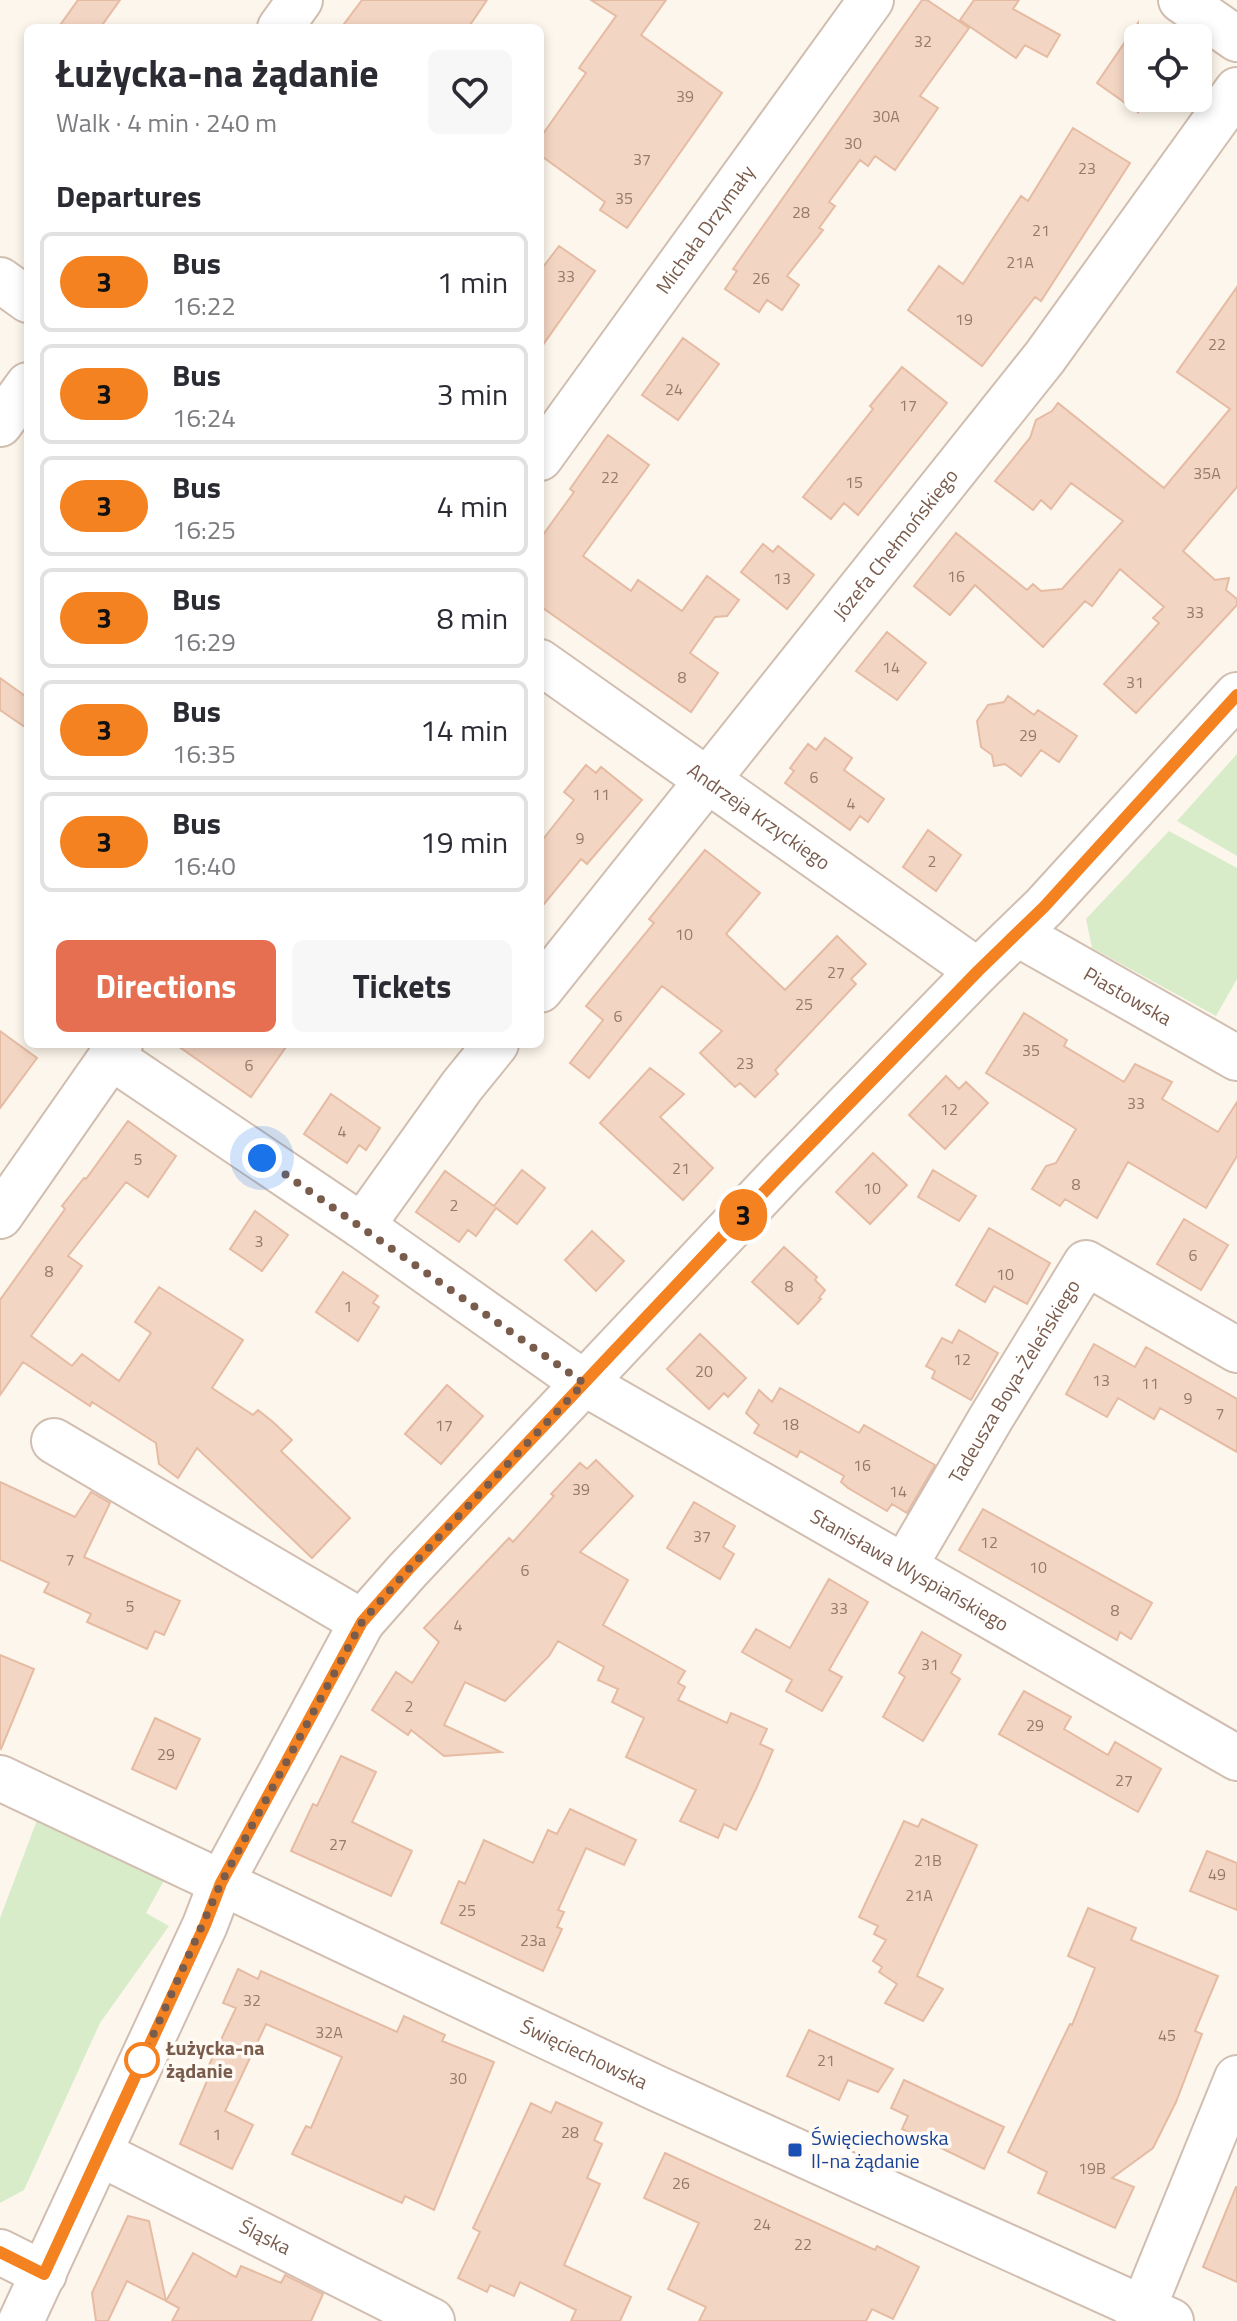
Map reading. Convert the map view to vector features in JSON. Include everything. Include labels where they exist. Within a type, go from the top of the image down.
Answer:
[{"type":"street","points":[[283,24],[300,0]]},
{"type":"street","name":"Michała Drzymały","points":[[544,452],[871,0]]},
{"type":"street","points":[[1181,0],[1237,39]]},
{"type":"street","name":"Józefa Chełmońskiego","points":[[544,985],[1045,357],[1237,90]]},
{"type":"street","points":[[0,280],[24,297]]},
{"type":"street","points":[[0,424],[24,391]]},
{"type":"street","name":"Andrzeja Krzyckiego","points":[[544,665],[978,971]]},
{"type":"street","points":[[22,2321],[205,1925],[221,1883],[362,1622],[584,1383],[978,971],[1018,934],[1237,695]]},
{"type":"street","name":"Piastowska","points":[[1018,934],[1237,1058]]},
{"type":"street","points":[[362,1226],[493,1048]]},
{"type":"street","points":[[0,1216],[116,1050]]},
{"type":"street","name":"Stanisława Wyspiańskiego","points":[[116,1050],[584,1383],[1237,1758]]},
{"type":"street","name":"Tadeusza Boya-Żeleńskiego","points":[[904,1567],[1086,1263],[1237,1350]]},
{"type":"street","points":[[54,1441],[362,1622]]},
{"type":"street","name":"Święciechowska","points":[[0,1778],[1150,2317]]},
{"type":"street","points":[[1150,2317],[1237,2078]]},
{"type":"street","name":"Śląska","points":[[99,2153],[432,2321]]},
{"type":"street","points":[[0,2252],[44,2274]]},
{"type":"green space","points":[[1237,754],[1237,856],[1177,821]]},
{"type":"green space","points":[[1169,831],[1237,868],[1237,979],[1216,1016],[1092,948],[1086,919]]},
{"type":"green space","points":[[39,1815],[167,1875],[146,1913],[169,1926],[100,2023],[24,2190],[0,2203],[0,1918]]},
{"type":"building","points":[[78,0],[120,0],[103,24],[61,24]]},
{"type":"building","points":[[362,0],[487,0],[471,24],[344,24]]},
{"type":"building","points":[[591,0],[666,0],[641,35],[722,93],[627,228],[600,210],[605,202],[544,158],[544,132],[586,73],[579,68],[616,16]]},
{"type":"building","points":[[922,0],[927,0],[969,28],[920,96],[938,108],[895,170],[875,156],[868,166],[860,160],[829,202],[835,206],[819,228],[823,230],[787,276],[799,285],[782,310],[767,300],[759,312],[725,289],[737,271],[733,269]]},
{"type":"building","points":[[974,0],[1019,0],[1013,9],[1060,35],[1047,57],[1025,45],[1016,58],[960,20]]},
{"type":"building","points":[[1124,43],[1124,102],[1097,83]]},
{"type":"building","points":[[1073,128],[1130,163],[1041,301],[1035,297],[982,366],[908,310],[939,266],[963,284],[1021,196],[1028,201]]},
{"type":"building","points":[[559,246],[595,271],[544,343],[544,266]]},
{"type":"building","points":[[1237,287],[1237,487],[1183,551],[1215,580],[1229,578],[1226,590],[1237,599],[1237,605],[1136,713],[1104,684],[1159,623],[1153,618],[1164,607],[1120,569],[1092,606],[1085,601],[1043,647],[975,585],[950,615],[914,586],[956,533],[1027,590],[1033,584],[1041,591],[1062,589],[1123,521],[1071,483],[1051,509],[1041,500],[1033,510],[995,481],[1030,438],[1036,420],[1052,411],[1058,403],[1164,488],[1230,409],[1177,372]]},
{"type":"building","points":[[683,338],[719,364],[678,420],[642,395]]},
{"type":"building","points":[[902,367],[947,403],[858,515],[844,503],[831,519],[803,497]]},
{"type":"building","points":[[608,435],[649,465],[583,556],[631,591],[638,580],[682,611],[707,576],[739,600],[727,616],[715,617],[690,653],[718,673],[691,712],[544,609],[544,533],[574,492],[570,489]]},
{"type":"building","points":[[763,544],[773,552],[778,546],[814,575],[787,609],[741,572]]},
{"type":"building","points":[[887,632],[926,663],[897,700],[856,671]]},
{"type":"building","points":[[0,678],[24,695],[24,726],[0,710]]},
{"type":"building","points":[[1008,696],[1034,715],[1038,710],[1077,736],[1059,762],[1041,750],[1021,776],[1005,764],[994,766],[992,755],[981,747],[977,721],[988,705],[1004,702]]},
{"type":"building","points":[[825,738],[852,758],[844,770],[884,799],[868,822],[860,816],[850,830],[785,783],[794,771],[790,768],[808,744],[816,750]]},
{"type":"building","points":[[586,765],[596,773],[601,767],[642,800],[587,864],[581,859],[544,904],[544,838],[574,800],[564,792]]},
{"type":"building","points":[[928,830],[961,855],[936,891],[903,867]]},
{"type":"building","points":[[705,850],[760,893],[726,934],[785,990],[837,936],[866,964],[851,979],[856,984],[775,1070],[778,1074],[755,1097],[740,1083],[735,1087],[700,1053],[722,1031],[662,986],[589,1078],[570,1063],[603,1020],[586,1006],[654,923],[649,919]]},
{"type":"building","points":[[1024,1013],[1067,1040],[1064,1046],[1124,1082],[1135,1064],[1172,1082],[1162,1099],[1218,1132],[1237,1102],[1237,1156],[1206,1208],[1128,1162],[1097,1218],[1065,1199],[1060,1206],[1032,1189],[1046,1166],[1056,1163],[1076,1129],[986,1073]]},
{"type":"building","points":[[0,1031],[37,1058],[0,1108]]},
{"type":"building","points":[[181,1048],[285,1048],[251,1097]]},
{"type":"building","points":[[650,1068],[684,1094],[660,1117],[713,1168],[683,1200],[600,1123]]},
{"type":"building","points":[[946,1076],[959,1089],[966,1082],[988,1103],[945,1149],[909,1115]]},
{"type":"building","points":[[331,1094],[380,1128],[366,1150],[359,1145],[347,1163],[304,1134]]},
{"type":"building","points":[[128,1121],[176,1156],[148,1197],[126,1182],[68,1256],[82,1266],[31,1336],[72,1366],[82,1354],[119,1381],[151,1333],[135,1322],[159,1287],[243,1340],[212,1388],[253,1415],[258,1410],[273,1422],[292,1440],[281,1451],[350,1518],[312,1558],[197,1448],[178,1478],[159,1464],[156,1443],[92,1402],[90,1406],[23,1362],[0,1395],[0,1300],[65,1209],[62,1206]]},
{"type":"building","points":[[873,1153],[907,1185],[870,1224],[836,1192]]},
{"type":"building","points":[[522,1170],[545,1188],[517,1224],[496,1208],[476,1236],[468,1230],[459,1242],[416,1212],[445,1171],[494,1206]]},
{"type":"building","points":[[933,1170],[976,1196],[959,1221],[918,1197]]},
{"type":"building","points":[[255,1211],[288,1235],[262,1271],[230,1249]]},
{"type":"building","points":[[1184,1219],[1228,1245],[1201,1290],[1157,1264]]},
{"type":"building","points":[[989,1228],[1050,1263],[1027,1304],[994,1286],[985,1302],[956,1285]]},
{"type":"building","points":[[592,1231],[624,1261],[596,1291],[565,1260]]},
{"type":"building","points":[[784,1247],[817,1277],[815,1280],[825,1290],[821,1299],[798,1324],[752,1282]]},
{"type":"building","points":[[343,1272],[378,1296],[373,1303],[379,1307],[358,1341],[316,1312]]},
{"type":"building","points":[[959,1330],[998,1353],[971,1400],[932,1378],[935,1371],[926,1366],[942,1338],[952,1343]]},
{"type":"building","points":[[700,1334],[746,1378],[728,1397],[724,1393],[709,1409],[667,1369]]},
{"type":"building","points":[[1094,1344],[1135,1367],[1146,1347],[1237,1399],[1237,1452],[1160,1408],[1154,1419],[1118,1398],[1107,1417],[1066,1394]]},
{"type":"building","points":[[447,1385],[483,1416],[441,1464],[405,1434]]},
{"type":"building","points":[[780,1388],[859,1433],[864,1425],[935,1465],[907,1513],[892,1504],[887,1511],[848,1488],[841,1482],[844,1476],[800,1451],[797,1457],[754,1433],[759,1425],[746,1413],[759,1390],[772,1402]]},
{"type":"building","points":[[596,1460],[633,1496],[580,1552],[628,1580],[603,1625],[685,1671],[678,1683],[685,1687],[678,1700],[727,1723],[731,1713],[767,1729],[760,1744],[773,1750],[756,1789],[736,1830],[724,1824],[718,1838],[680,1821],[696,1790],[626,1757],[644,1718],[612,1702],[618,1689],[598,1680],[604,1667],[558,1641],[549,1656],[505,1701],[465,1682],[444,1725],[501,1752],[444,1756],[411,1730],[408,1735],[372,1710],[396,1672],[412,1683],[439,1642],[424,1628],[509,1538],[513,1542],[580,1463],[587,1469]]},
{"type":"building","points":[[0,1482],[75,1517],[91,1492],[110,1503],[84,1557],[180,1601],[164,1635],[155,1631],[147,1649],[87,1622],[91,1614],[44,1592],[49,1583],[0,1560]]},
{"type":"building","points":[[694,1502],[735,1526],[723,1547],[734,1554],[720,1579],[667,1548]]},
{"type":"building","points":[[983,1509],[1152,1603],[1131,1639],[1120,1632],[1117,1640],[959,1550]]},
{"type":"building","points":[[829,1579],[868,1602],[829,1670],[842,1677],[822,1711],[786,1691],[792,1680],[742,1652],[756,1629],[790,1648]]},
{"type":"building","points":[[922,1632],[961,1655],[951,1673],[960,1679],[923,1741],[883,1717],[905,1677],[899,1673]]},
{"type":"building","points":[[0,1655],[34,1669],[1,1749],[0,1748]]},
{"type":"building","points":[[1024,1691],[1071,1717],[1064,1729],[1108,1755],[1115,1742],[1161,1769],[1138,1812],[999,1734]]},
{"type":"building","points":[[155,1718],[200,1739],[176,1789],[132,1769]]},
{"type":"building","points":[[341,1756],[376,1772],[352,1822],[412,1851],[391,1896],[291,1851],[313,1804],[317,1806]]},
{"type":"building","points":[[570,1809],[636,1840],[624,1865],[586,1848],[558,1910],[564,1912],[557,1927],[562,1929],[543,1971],[441,1923],[459,1881],[465,1884],[484,1840],[533,1863],[548,1830],[557,1834]]},
{"type":"building","points":[[922,1819],[977,1845],[917,1976],[943,1989],[923,2021],[885,2003],[897,1984],[879,1972],[882,1967],[873,1961],[886,1940],[874,1934],[878,1926],[859,1917],[904,1821],[918,1827]]},
{"type":"building","points":[[1207,1851],[1237,1863],[1237,1910],[1190,1891]]},
{"type":"building","points":[[1088,1908],[1136,1928],[1131,1940],[1218,1976],[1195,2031],[1202,2034],[1176,2102],[1153,2148],[1112,2178],[1134,2187],[1115,2228],[1038,2193],[1047,2172],[1008,2152],[1072,2025],[1095,1968],[1068,1956]]},
{"type":"building","points":[[238,1969],[258,1979],[261,1971],[397,2032],[404,2016],[445,2035],[442,2041],[494,2062],[434,2210],[405,2196],[402,2203],[292,2154],[306,2126],[311,2128],[342,2057],[266,2024],[225,2111],[253,2125],[232,2169],[180,2144],[213,2067],[209,2065],[236,2008],[223,2003]]},
{"type":"building","points":[[809,2030],[893,2069],[878,2092],[848,2080],[839,2100],[787,2076]]},
{"type":"building","points":[[904,2080],[1004,2127],[984,2169],[902,2129],[908,2116],[891,2108]]},
{"type":"building","points":[[556,2102],[602,2123],[594,2140],[602,2144],[587,2178],[600,2184],[564,2265],[631,2297],[620,2321],[571,2321],[576,2310],[520,2282],[514,2296],[490,2285],[487,2292],[458,2278],[480,2232],[473,2228],[531,2103],[551,2113]]},
{"type":"building","points":[[665,2153],[875,2250],[877,2246],[919,2267],[893,2319],[872,2309],[866,2321],[699,2321],[706,2307],[668,2289],[699,2223],[644,2198]]},
{"type":"building","points":[[1237,2187],[1237,2282],[1203,2267]]},
{"type":"building","points":[[128,2216],[149,2221],[166,2301],[127,2281],[108,2321],[96,2321],[92,2293]]},
{"type":"building","points":[[193,2253],[236,2277],[241,2266],[281,2283],[285,2275],[323,2294],[311,2321],[172,2321],[179,2308],[166,2301]]},
{"type":"bus line","name":"3","points":[[0,2252],[44,2274],[205,1925],[221,1883],[362,1622],[781,1174],[1044,907],[1237,695]]},
{"type":"place","name":"Łużycka-na żądanie","points":[[142,2060]]},
{"type":"place","name":"Święciechowska II-na żądanie","points":[[795,2150]]},
{"type":"route","points":[[142,2060],[205,1925],[221,1883],[362,1622],[584,1383],[262,1158]]}]
